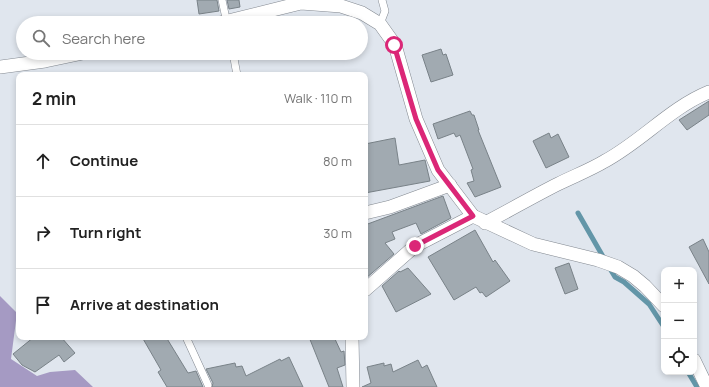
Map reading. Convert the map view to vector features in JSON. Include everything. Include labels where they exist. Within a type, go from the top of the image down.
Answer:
[{"type":"street","points":[[250,16],[301,4],[341,6],[367,16]]},
{"type":"street","points":[[368,17],[380,24],[394,45],[416,119],[438,170],[473,216],[533,244],[598,260],[618,267],[633,276],[645,286],[661,303]]},
{"type":"street","points":[[0,67],[50,60]]},
{"type":"street","points":[[486,222],[606,161],[642,137],[670,114],[709,92]]},
{"type":"street","points":[[368,212],[390,208],[450,186]]},
{"type":"street","points":[[368,287],[415,246],[473,216]]},
{"type":"street","points":[[352,340],[353,387]]},
{"type":"street","points":[[697,366],[708,387]]},
{"type":"lane","points":[[222,0],[223,16]]},
{"type":"lane","points":[[380,24],[385,12],[382,0]]},
{"type":"lane","points":[[234,60],[236,72]]},
{"type":"lane","points":[[187,340],[208,385]]},
{"type":"shaded area","points":[[0,296],[16,312],[11,359],[37,376],[50,372],[75,370],[93,387],[0,387]]},
{"type":"building","points":[[197,0],[217,0],[219,11],[199,14]]},
{"type":"building","points":[[227,0],[239,0],[240,7],[229,9]]},
{"type":"building","points":[[441,49],[443,55],[446,54],[453,75],[431,82],[422,55]]},
{"type":"building","points":[[709,101],[709,115],[687,130],[679,120]]},
{"type":"building","points":[[470,111],[472,115],[474,115],[478,130],[501,187],[475,197],[467,183],[474,181],[471,170],[473,169],[460,135],[456,137],[454,133],[438,139],[433,124]]},
{"type":"building","points":[[549,133],[551,138],[558,134],[569,157],[546,168],[533,141]]},
{"type":"building","points":[[395,138],[399,165],[425,160],[430,181],[368,192],[368,143]]},
{"type":"building","points":[[443,196],[451,218],[421,234],[416,223],[392,232],[395,239],[385,243],[394,254],[368,276],[368,224]]},
{"type":"building","points":[[475,230],[493,262],[495,260],[510,281],[486,297],[482,292],[480,293],[476,287],[454,300],[428,257]]},
{"type":"building","points":[[703,239],[709,252],[709,284],[689,247]]},
{"type":"building","points":[[569,263],[578,289],[565,294],[555,268]]},
{"type":"building","points":[[408,268],[431,294],[396,312],[382,286],[399,271],[400,272]]},
{"type":"building","points":[[30,340],[64,340],[75,353],[64,362],[59,355],[35,372],[22,365],[13,354]]},
{"type":"building","points":[[144,340],[168,340],[188,373],[196,371],[203,387],[167,387],[158,372],[161,370]]},
{"type":"building","points":[[310,340],[335,340],[341,352],[344,351],[345,365],[337,368],[343,387],[329,387]]},
{"type":"building","points":[[289,357],[303,387],[212,387],[213,383],[206,369],[235,363],[236,367],[242,366],[246,376],[280,359],[281,361]]},
{"type":"building","points":[[418,360],[422,368],[427,365],[437,387],[362,387],[371,383],[367,367],[384,363],[384,366],[391,364],[393,372]]},
{"type":"waterway","points":[[578,213],[605,260]]},
{"type":"waterway","points":[[609,267],[615,277],[624,282],[649,304],[661,322]]},
{"type":"waterway","points":[[690,375],[697,387]]},
{"type":"route","points":[[394,45],[416,119],[438,170],[473,216],[415,246]]}]
